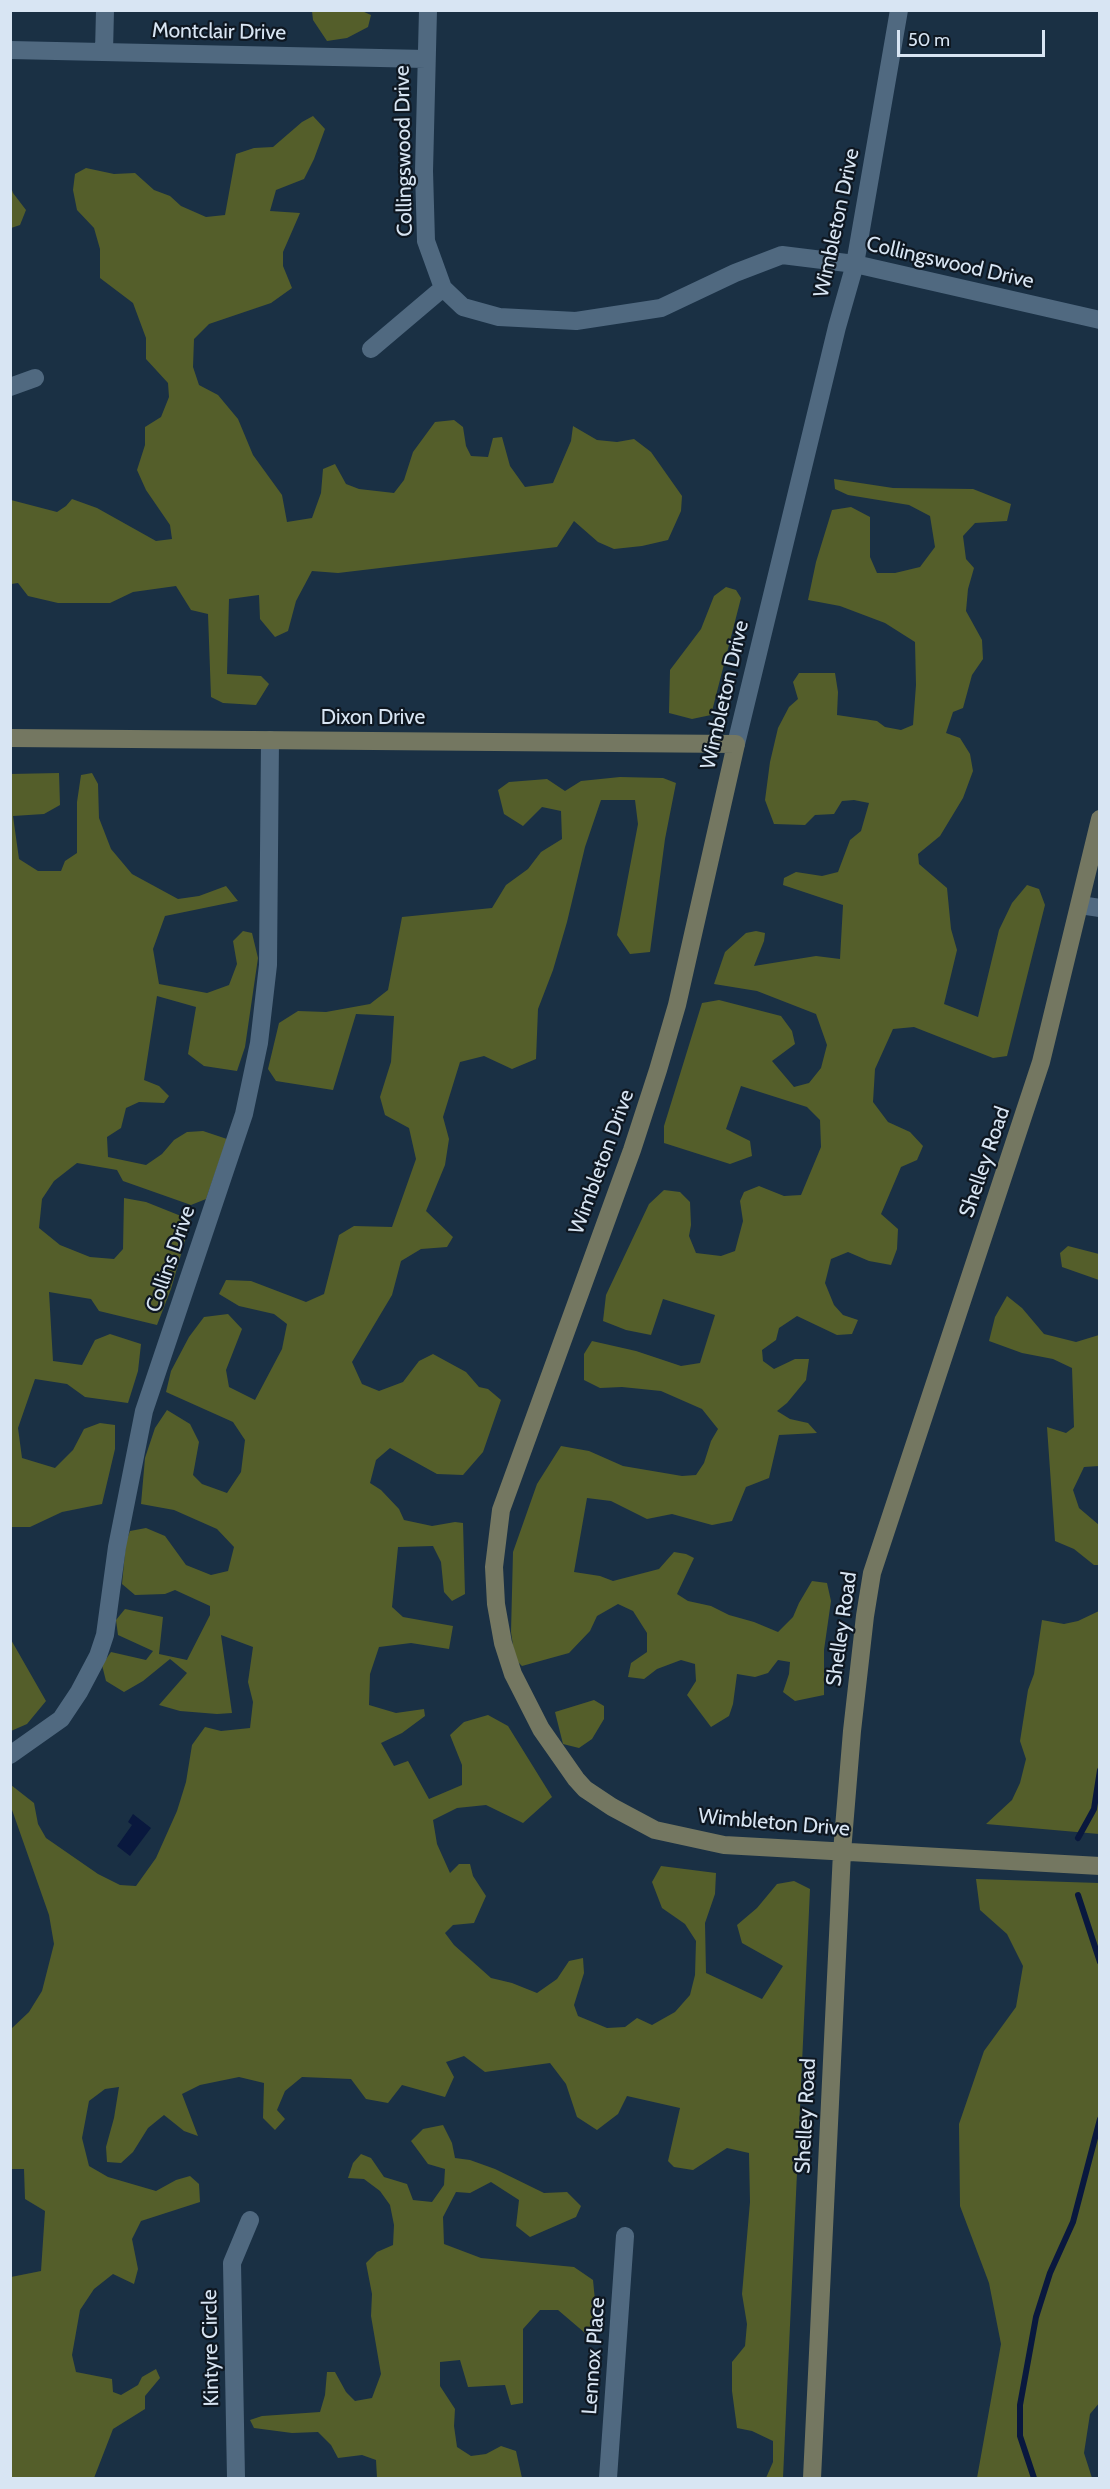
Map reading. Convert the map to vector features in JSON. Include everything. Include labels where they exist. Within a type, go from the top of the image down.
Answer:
[{"type":"street","points":[[104,52],[105,10]]},
{"type":"street","name":"Collingswood Drive","points":[[428,10],[426,241],[442,288],[463,307],[499,316],[576,321],[661,308],[735,273],[782,255],[855,264],[1100,320]]},
{"type":"street","name":"Wimbleton Drive","points":[[899,10],[855,264],[837,327],[736,744],[677,1005],[630,1156],[501,1510],[494,1567],[496,1604],[503,1643],[518,1687],[541,1729],[576,1779],[585,1789],[612,1807],[655,1830],[724,1845],[1100,1866]]},
{"type":"street","name":"Montclair Drive","points":[[10,50],[426,59]]},
{"type":"street","points":[[371,350],[442,288]]},
{"type":"street","points":[[10,387],[35,378]]},
{"type":"street","name":"Dixon Drive","points":[[10,738],[736,744]]},
{"type":"street","name":"Collins Drive","points":[[10,1755],[55,1726],[79,1692],[98,1656],[105,1635],[117,1547],[144,1412],[244,1114],[259,1043],[268,965],[270,740]]},
{"type":"street","name":"Shelley Road","points":[[812,2478],[842,1852],[865,1616],[876,1557],[926,1414],[1041,1062],[1100,819]]},
{"type":"street","points":[[1080,905],[1100,908]]},
{"type":"street","name":"Kintyre Circle","points":[[236,2478],[232,2263],[250,2220]]},
{"type":"street","name":"Lennox Place","points":[[608,2478],[625,2236]]},
{"type":"green space","points":[[312,11],[362,11],[371,15],[368,27],[347,38],[327,41],[313,20]]},
{"type":"green space","points":[[313,116],[325,129],[314,159],[304,179],[276,190],[270,211],[300,213],[283,252],[283,266],[292,288],[271,303],[209,324],[194,339],[193,367],[199,385],[218,395],[238,419],[253,455],[282,495],[287,522],[312,518],[321,493],[323,469],[335,464],[346,484],[359,489],[394,493],[404,480],[413,452],[435,422],[454,420],[463,427],[466,446],[471,456],[488,457],[493,438],[502,437],[510,466],[525,487],[553,483],[571,441],[573,426],[597,440],[617,442],[634,439],[651,452],[682,496],[681,511],[668,540],[642,546],[614,549],[598,542],[574,521],[557,547],[338,573],[312,571],[296,601],[288,631],[275,637],[260,619],[259,595],[229,599],[227,674],[261,676],[269,684],[256,705],[223,703],[211,697],[208,614],[191,610],[176,586],[133,592],[110,603],[58,603],[28,596],[18,583],[11,584],[11,500],[57,512],[72,499],[97,508],[156,541],[172,539],[170,525],[146,490],[137,470],[145,445],[145,427],[161,417],[169,397],[168,383],[146,359],[146,338],[133,303],[100,278],[100,249],[94,228],[77,210],[73,190],[75,174],[86,168],[114,174],[135,173],[154,190],[170,196],[181,206],[206,217],[225,215],[236,154],[254,148],[273,147],[302,122]]},
{"type":"green space","points":[[10,184],[13,193],[26,210],[20,225],[11,228]]},
{"type":"green space","points":[[834,479],[893,488],[973,489],[1011,504],[1007,521],[975,523],[963,536],[966,559],[974,568],[968,589],[966,611],[982,640],[983,659],[972,675],[963,708],[953,712],[946,733],[960,738],[970,754],[973,771],[963,798],[940,836],[918,854],[919,864],[947,888],[951,929],[957,950],[944,1004],[978,1017],[999,930],[1012,903],[1027,885],[1039,889],[1045,905],[1007,1056],[993,1058],[914,1027],[893,1029],[875,1069],[873,1102],[888,1122],[910,1132],[923,1146],[917,1160],[901,1167],[881,1214],[898,1229],[897,1249],[891,1265],[869,1261],[848,1252],[831,1259],[825,1283],[834,1305],[843,1315],[858,1320],[852,1334],[837,1335],[797,1316],[779,1328],[776,1340],[762,1350],[763,1361],[774,1369],[795,1359],[809,1359],[806,1380],[787,1403],[777,1411],[790,1419],[808,1423],[817,1433],[779,1435],[769,1478],[746,1487],[732,1521],[712,1525],[672,1514],[647,1519],[611,1501],[587,1498],[574,1572],[600,1576],[613,1581],[659,1569],[674,1552],[686,1554],[694,1558],[677,1594],[688,1601],[711,1606],[729,1615],[778,1632],[793,1617],[812,1581],[827,1583],[831,1601],[824,1650],[824,1695],[795,1701],[783,1692],[790,1662],[778,1660],[768,1673],[755,1677],[737,1674],[729,1716],[711,1727],[687,1695],[696,1681],[695,1664],[681,1660],[657,1669],[644,1679],[628,1677],[631,1663],[647,1652],[647,1633],[633,1611],[618,1604],[597,1616],[590,1631],[569,1653],[522,1666],[515,1659],[511,1632],[513,1552],[537,1484],[561,1446],[589,1451],[623,1466],[682,1476],[696,1475],[704,1463],[711,1441],[718,1429],[702,1409],[661,1391],[622,1387],[600,1388],[584,1380],[584,1354],[592,1341],[636,1351],[681,1366],[700,1363],[715,1315],[663,1299],[651,1335],[626,1330],[603,1321],[606,1295],[649,1204],[664,1190],[680,1192],[690,1202],[689,1236],[696,1253],[721,1256],[735,1251],[743,1221],[740,1201],[744,1192],[759,1186],[784,1196],[801,1195],[821,1147],[820,1120],[807,1107],[741,1086],[726,1129],[750,1141],[752,1156],[730,1164],[664,1143],[664,1126],[702,1003],[719,1000],[781,1016],[792,1031],[795,1044],[772,1061],[794,1087],[809,1083],[821,1068],[827,1045],[816,1014],[757,991],[714,984],[725,952],[746,933],[756,931],[765,933],[754,966],[816,956],[840,959],[843,905],[783,885],[784,878],[796,872],[822,876],[838,872],[850,840],[861,831],[869,803],[854,800],[842,801],[834,814],[815,815],[805,825],[774,824],[765,800],[770,762],[778,728],[789,707],[798,699],[793,682],[799,673],[835,673],[838,692],[837,715],[877,721],[885,727],[901,730],[913,725],[916,685],[915,642],[885,623],[840,606],[808,600],[816,562],[832,510],[851,507],[870,517],[870,557],[877,573],[895,573],[920,567],[935,547],[930,516],[909,505],[848,495],[835,489]]},
{"type":"green space","points":[[726,587],[736,590],[741,598],[711,715],[692,719],[669,713],[670,670],[701,629],[714,596]]},
{"type":"green space","points":[[59,773],[60,805],[44,814],[13,816],[19,859],[38,871],[61,871],[65,861],[77,853],[77,802],[81,775],[92,773],[98,784],[99,818],[111,849],[132,874],[178,899],[199,896],[226,886],[238,901],[165,916],[153,949],[159,984],[207,993],[229,985],[237,964],[233,941],[243,931],[252,933],[258,958],[245,1047],[237,1071],[204,1066],[188,1054],[196,1007],[157,996],[144,1080],[159,1086],[169,1096],[164,1103],[139,1102],[126,1108],[121,1128],[107,1137],[108,1157],[146,1165],[162,1154],[174,1140],[187,1132],[203,1131],[227,1139],[206,1199],[191,1205],[123,1181],[117,1170],[77,1163],[54,1181],[42,1199],[39,1228],[60,1245],[90,1257],[114,1259],[123,1249],[124,1198],[146,1202],[191,1220],[171,1289],[157,1325],[99,1311],[91,1299],[49,1292],[53,1361],[82,1365],[95,1340],[110,1334],[141,1344],[138,1371],[128,1403],[85,1397],[67,1384],[35,1379],[18,1428],[22,1458],[55,1468],[73,1450],[84,1429],[100,1423],[115,1425],[115,1449],[102,1504],[62,1512],[30,1527],[10,1527],[10,774]]},
{"type":"green space","points":[[620,777],[663,778],[676,783],[665,839],[650,952],[630,954],[617,935],[638,824],[635,800],[601,800],[585,847],[553,970],[538,1009],[536,1059],[512,1069],[484,1056],[460,1062],[443,1117],[449,1139],[445,1165],[426,1211],[453,1237],[447,1247],[421,1249],[401,1261],[392,1295],[352,1362],[362,1384],[379,1391],[403,1382],[419,1361],[433,1354],[466,1372],[479,1387],[488,1389],[501,1400],[483,1452],[463,1475],[437,1474],[390,1448],[376,1460],[370,1483],[381,1490],[399,1509],[404,1520],[432,1526],[463,1523],[465,1594],[452,1601],[444,1592],[441,1562],[433,1546],[398,1547],[392,1607],[403,1617],[453,1626],[449,1649],[411,1643],[379,1647],[370,1674],[369,1705],[396,1713],[424,1709],[425,1716],[402,1733],[381,1743],[394,1766],[408,1761],[429,1799],[462,1785],[462,1765],[450,1735],[464,1722],[488,1715],[508,1726],[552,1797],[523,1823],[486,1805],[457,1808],[433,1820],[437,1844],[450,1873],[459,1864],[470,1864],[473,1876],[486,1896],[474,1923],[453,1925],[445,1933],[454,1945],[491,1978],[537,1993],[557,1979],[569,1961],[583,1958],[584,1973],[574,2005],[578,2016],[607,2028],[625,2027],[637,2018],[652,2025],[675,2012],[690,1995],[695,1975],[696,1941],[685,1924],[662,1908],[652,1882],[661,1866],[716,1873],[715,1894],[705,1923],[706,1973],[762,1999],[783,1966],[742,1943],[737,1925],[757,1908],[777,1884],[794,1881],[810,1889],[783,2478],[766,2478],[773,2462],[773,2441],[752,2431],[737,2428],[732,2391],[732,2362],[745,2346],[747,2324],[742,2294],[750,2202],[749,2153],[727,2148],[693,2170],[674,2167],[668,2161],[680,2108],[627,2096],[618,2114],[597,2130],[577,2117],[566,2084],[550,2063],[485,2072],[464,2056],[446,2062],[454,2077],[445,2097],[402,2085],[388,2103],[366,2099],[351,2079],[302,2077],[285,2091],[277,2110],[285,2119],[275,2130],[263,2118],[264,2083],[239,2077],[200,2085],[182,2094],[198,2136],[184,2131],[164,2115],[148,2128],[133,2152],[121,2163],[107,2162],[106,2147],[119,2087],[105,2089],[89,2101],[82,2138],[89,2166],[108,2177],[156,2191],[176,2180],[190,2176],[199,2184],[200,2202],[141,2221],[132,2239],[138,2269],[134,2284],[113,2274],[94,2289],[80,2310],[72,2355],[76,2372],[112,2379],[113,2392],[121,2395],[138,2385],[142,2377],[156,2369],[160,2378],[145,2396],[145,2409],[113,2429],[94,2478],[11,2478],[11,2277],[41,2271],[45,2211],[25,2199],[24,2169],[11,2169],[11,2029],[29,2012],[42,1991],[54,1944],[49,1915],[11,1807],[11,1785],[34,1803],[38,1824],[46,1838],[98,1874],[120,1885],[136,1886],[156,1858],[177,1811],[186,1782],[192,1745],[205,1727],[221,1731],[250,1728],[253,1702],[248,1682],[253,1647],[221,1635],[232,1713],[180,1711],[159,1705],[187,1673],[170,1659],[143,1681],[124,1692],[106,1681],[102,1665],[111,1652],[146,1660],[153,1651],[118,1635],[116,1620],[125,1609],[163,1617],[159,1654],[187,1660],[210,1615],[210,1606],[175,1590],[165,1594],[135,1595],[122,1584],[126,1542],[130,1531],[146,1528],[165,1536],[186,1565],[211,1575],[228,1571],[234,1547],[217,1529],[174,1510],[141,1504],[145,1458],[155,1428],[167,1410],[190,1424],[199,1442],[193,1475],[202,1484],[227,1493],[241,1472],[245,1440],[233,1422],[166,1392],[171,1371],[189,1337],[204,1317],[228,1314],[242,1329],[226,1370],[229,1387],[255,1400],[282,1349],[287,1324],[274,1314],[239,1306],[219,1294],[226,1280],[251,1281],[306,1302],[324,1294],[339,1235],[354,1226],[392,1227],[416,1159],[409,1128],[385,1115],[380,1097],[391,1062],[394,1016],[356,1014],[333,1090],[276,1081],[268,1069],[279,1023],[298,1011],[326,1012],[370,1004],[388,990],[402,917],[492,908],[506,885],[528,869],[541,852],[562,839],[561,811],[542,807],[523,826],[504,814],[498,790],[509,782],[547,779],[565,791],[581,781]]},
{"type":"green space","points":[[1068,1246],[1099,1254],[1099,1280],[1062,1267],[1060,1253]]},
{"type":"green space","points":[[1007,1296],[1022,1308],[1044,1334],[1076,1342],[1099,1335],[1099,1466],[1084,1467],[1073,1490],[1079,1508],[1099,1525],[1099,1565],[1094,1565],[1074,1549],[1055,1541],[1047,1427],[1066,1433],[1074,1427],[1072,1368],[1053,1359],[1022,1353],[989,1341],[995,1317]]},
{"type":"green space","points":[[1099,1611],[1099,1834],[986,1824],[1012,1800],[1020,1783],[1026,1759],[1020,1741],[1042,1620],[1064,1624],[1078,1621]]},
{"type":"green space","points":[[10,1638],[46,1701],[27,1724],[11,1731]]},
{"type":"green space","points":[[594,1700],[604,1706],[604,1719],[592,1739],[579,1748],[563,1744],[555,1712]]},
{"type":"green space","points":[[976,1879],[1099,1883],[1100,2402],[1090,2414],[1084,2453],[1092,2478],[977,2478],[1001,2344],[989,2283],[960,2206],[959,2124],[984,2051],[1016,2007],[1023,1966],[1007,1934],[980,1910]]},
{"type":"green space","points":[[443,2125],[452,2143],[455,2158],[470,2160],[495,2169],[544,2193],[567,2192],[581,2206],[576,2217],[530,2237],[516,2226],[519,2200],[491,2182],[470,2193],[456,2192],[443,2217],[444,2244],[481,2258],[574,2267],[593,2280],[596,2311],[595,2337],[585,2333],[558,2310],[540,2310],[523,2329],[523,2403],[511,2405],[505,2385],[468,2387],[460,2360],[440,2362],[440,2386],[455,2409],[454,2426],[457,2447],[471,2456],[486,2454],[501,2446],[516,2451],[522,2478],[377,2478],[376,2460],[362,2455],[338,2458],[331,2445],[318,2432],[292,2433],[254,2428],[250,2420],[262,2416],[320,2412],[325,2395],[327,2372],[335,2372],[346,2392],[355,2401],[372,2398],[381,2374],[371,2316],[372,2294],[366,2263],[377,2252],[393,2245],[394,2225],[390,2205],[380,2191],[364,2179],[348,2178],[353,2163],[361,2154],[371,2158],[384,2177],[407,2184],[413,2200],[432,2202],[444,2185],[445,2169],[428,2164],[411,2141],[423,2129]]},
{"type":"water","points":[[133,1814],[151,1828],[130,1856],[117,1846],[132,1825],[128,1822]]},
{"type":"waterway","points":[[1078,1838],[1094,1809],[1100,1770]]},
{"type":"waterway","points":[[1078,1895],[1100,1962]]},
{"type":"waterway","points":[[1034,2478],[1020,2436],[1020,2405],[1036,2317],[1050,2273],[1073,2222],[1100,2119]]}]
